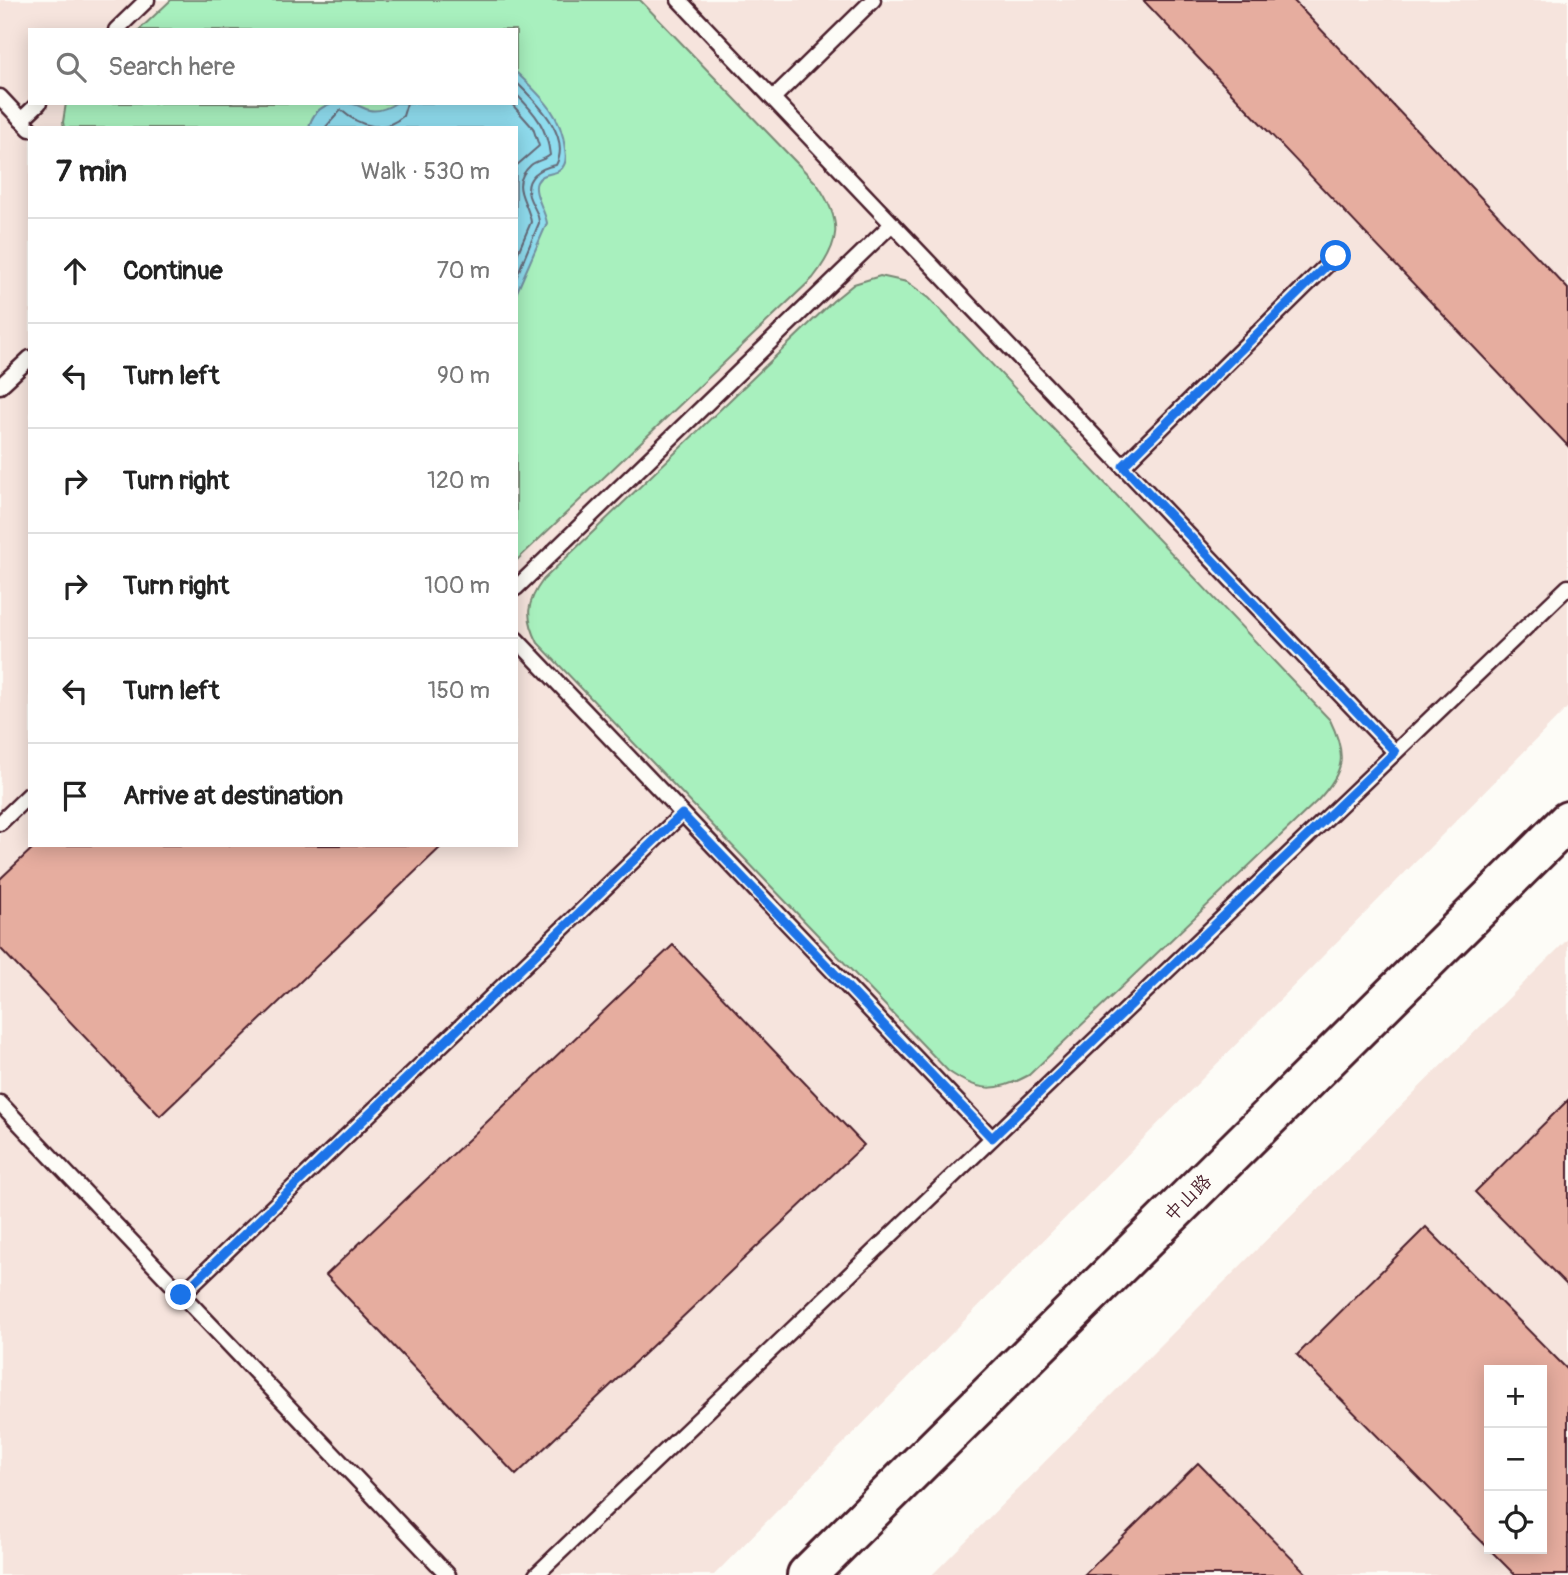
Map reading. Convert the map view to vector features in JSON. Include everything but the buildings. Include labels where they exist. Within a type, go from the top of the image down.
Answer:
[{"type":"street","name":"中山路","points":[[807,1575],[1568,821]]},
{"type":"lane","points":[[118,28],[147,0]]},
{"type":"lane","points":[[679,0],[1395,752]]},
{"type":"lane","points":[[773,98],[873,0]]},
{"type":"lane","points":[[0,97],[25,124],[38,105]]},
{"type":"lane","points":[[518,586],[892,224]]},
{"type":"lane","points":[[1123,466],[1336,256]]},
{"type":"lane","points":[[0,386],[28,360]]},
{"type":"lane","points":[[536,1575],[1568,587]]},
{"type":"lane","points":[[518,641],[992,1138]]},
{"type":"lane","points":[[0,823],[28,796]]},
{"type":"lane","points":[[181,1295],[682,814]]},
{"type":"lane","points":[[0,1103],[447,1575]]},
{"type":"shaded area","points":[[0,0],[1568,0],[1568,707],[714,1575],[0,1575]]},
{"type":"shaded area","points":[[1568,939],[1568,1575],[932,1575],[1155,1351]]},
{"type":"green space","points":[[171,0],[640,0],[817,184],[835,221],[833,242],[813,278],[518,559],[518,126],[64,126],[63,122],[66,105],[518,105],[518,28],[141,28]]},
{"type":"green space","points":[[880,276],[907,282],[929,298],[1330,720],[1341,753],[1334,780],[1318,800],[1029,1075],[997,1087],[978,1086],[948,1071],[538,643],[529,618],[533,596],[543,580],[833,301],[854,284]]},
{"type":"water","points":[[518,74],[555,115],[563,137],[565,163],[562,169],[543,176],[537,182],[536,191],[547,223],[518,289],[518,126],[310,126],[315,114],[328,105],[383,109],[392,105],[518,105]]},
{"type":"route","points":[[181,1295],[682,814],[992,1138],[1395,752],[1123,466],[1336,256]]}]
